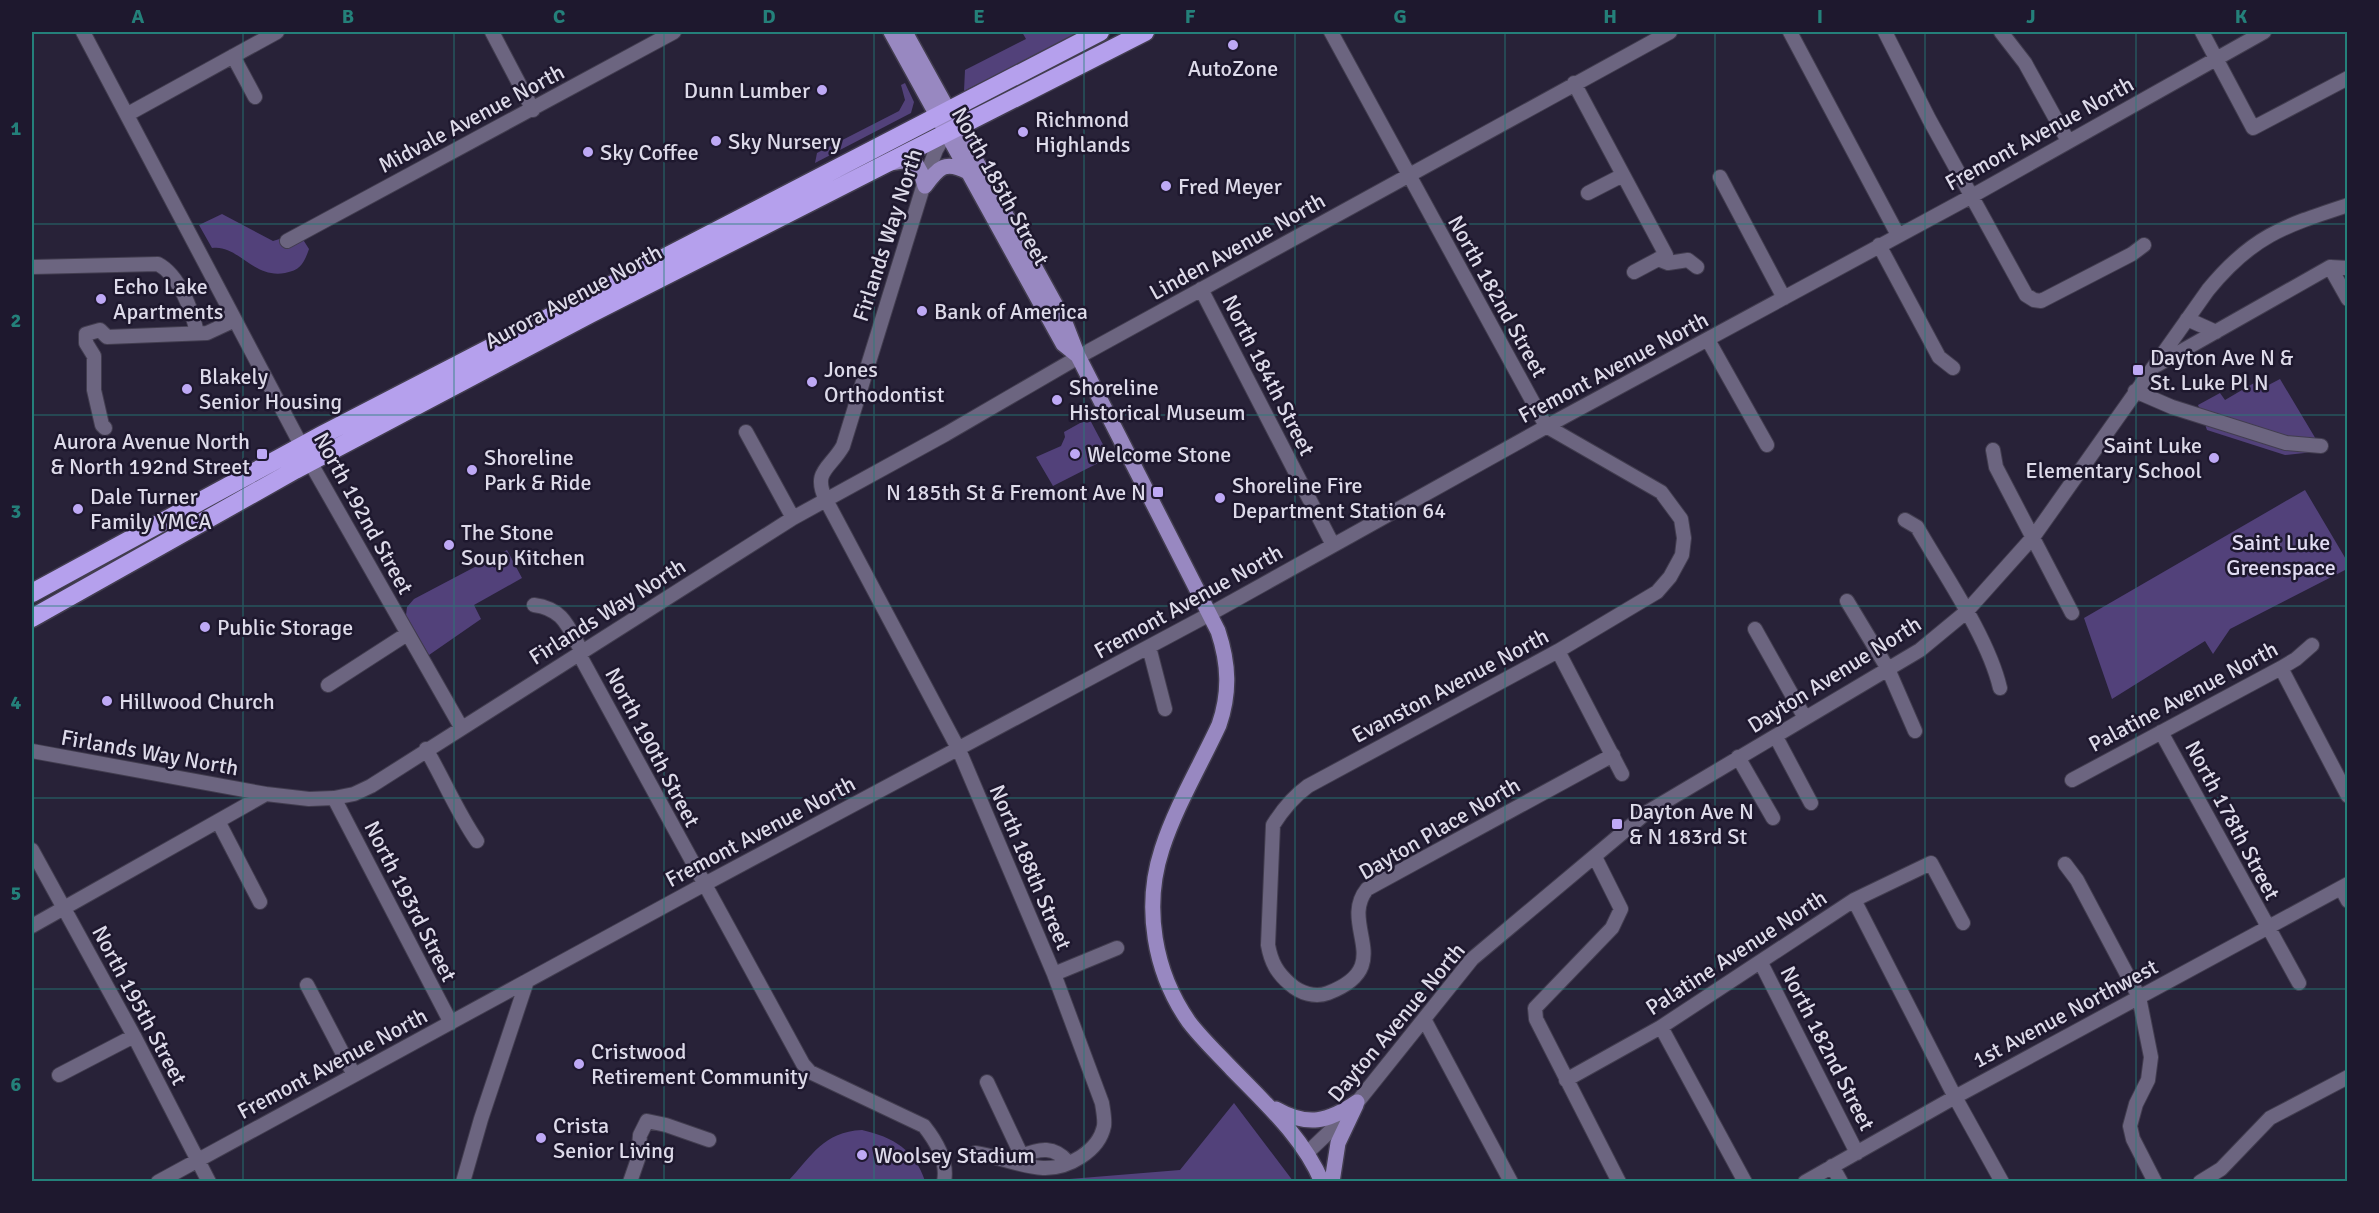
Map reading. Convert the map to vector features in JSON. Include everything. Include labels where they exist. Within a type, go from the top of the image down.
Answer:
[{"type":"highway","name":"Aurora Avenue North","points":[[32,593],[301,445],[1100,32]]},
{"type":"highway","name":"Aurora Avenue North","points":[[32,618],[310,462],[590,314],[1145,32]]},
{"type":"main road","name":"North 185th Street","points":[[891,32],[943,113]]},
{"type":"main road","name":"North 185th Street","points":[[905,32],[952,130],[1064,320],[1078,356],[1218,632],[1227,662],[1226,702],[1219,726],[1161,850],[1153,892],[1154,933],[1162,967],[1182,1011],[1200,1035],[1263,1101]]},
{"type":"main road","name":"North 185th Street","points":[[952,130],[968,172],[1062,344],[1078,356]]},
{"type":"main road","points":[[885,164],[902,161],[916,164],[925,186]]},
{"type":"main road","points":[[925,186],[935,172],[946,166],[955,166],[968,172]]},
{"type":"main road","points":[[754,230],[758,209]]},
{"type":"main road","points":[[590,314],[599,291]]},
{"type":"main road","points":[[566,327],[570,306]]},
{"type":"main road","points":[[100,580],[110,564],[153,541],[159,523]]},
{"type":"main road","points":[[1263,1101],[1292,1117],[1313,1120],[1340,1113],[1357,1102]]},
{"type":"main road","points":[[1263,1101],[1307,1153],[1322,1182]]},
{"type":"main road","points":[[1332,1182],[1338,1143],[1357,1102]]},
{"type":"street","name":"North 192nd Street","points":[[83,32],[310,462],[461,726]]},
{"type":"street","points":[[128,114],[277,32]]},
{"type":"street","points":[[492,32],[533,110]]},
{"type":"street","name":"Midvale Avenue North","points":[[287,241],[674,32]]},
{"type":"street","name":"North 182nd Street","points":[[1331,32],[1546,426]]},
{"type":"street","name":"Linden Avenue North","points":[[826,500],[980,415],[1078,356],[1670,32]]},
{"type":"street","points":[[1790,32],[1898,235]]},
{"type":"street","points":[[2001,32],[2025,63],[2068,141]]},
{"type":"street","points":[[2202,32],[2253,128],[2348,78]]},
{"type":"street","name":"Fremont Avenue North","points":[[158,1182],[703,885],[1210,614],[1546,426],[1972,196],[2264,32]]},
{"type":"street","points":[[1890,33],[1972,196],[2026,295],[2041,301],[2138,250]]},
{"type":"street","points":[[233,56],[255,97]]},
{"type":"street","points":[[1574,83],[1623,175],[1662,257],[1668,263],[1688,260],[1697,267]]},
{"type":"street","name":"Firlands Way North","points":[[32,751],[266,794],[309,799],[354,794],[371,786],[461,726],[581,653],[792,518],[826,500],[819,480],[825,468],[836,460],[843,446],[936,150],[952,130]]},
{"type":"street","points":[[1588,193],[1623,175]]},
{"type":"street","points":[[1720,177],[1784,298]]},
{"type":"street","name":"Dayton Avenue North","points":[[1307,1153],[1339,1124],[1472,959],[1646,813],[1920,650],[1966,612],[2034,536],[2135,391],[2228,266],[2254,243],[2281,228],[2348,204]]},
{"type":"street","points":[[1879,245],[1939,357],[1953,369]]},
{"type":"street","points":[[1634,272],[1662,257]]},
{"type":"street","points":[[32,267],[158,264],[168,270],[174,278],[194,318],[197,333]]},
{"type":"street","points":[[2155,366],[2330,267],[2348,268]]},
{"type":"street","points":[[2330,267],[2348,299]]},
{"type":"street","name":"North 184th Street","points":[[1201,289],[1334,544]]},
{"type":"street","points":[[2187,319],[2216,332]]},
{"type":"street","points":[[105,428],[102,425],[94,390],[94,356],[86,343],[86,334],[100,330],[107,337],[207,333],[235,320]]},
{"type":"street","points":[[94,356],[107,337]]},
{"type":"street","points":[[1708,340],[1767,445]]},
{"type":"street","points":[[2135,391],[2172,407],[2274,439],[2321,446]]},
{"type":"street","name":"Evanston Avenue North","points":[[1354,977],[1329,993],[1309,994],[1294,988],[1279,975],[1270,959],[1268,945],[1273,825],[1294,796],[1308,786],[1558,651],[1657,592],[1670,577],[1682,555],[1684,538],[1681,519],[1661,492],[1546,426]]},
{"type":"street","points":[[746,432],[792,518]]},
{"type":"street","points":[[1993,450],[1996,467],[2034,536],[2072,613]]},
{"type":"street","name":"North 188th Street","points":[[826,500],[959,750],[1054,974],[1102,1103],[1105,1124],[1100,1138],[1089,1152],[1068,1162],[1044,1168],[1024,1161],[975,1153]]},
{"type":"street","points":[[1905,520],[1917,527],[1966,612],[1995,668],[2000,688]]},
{"type":"street","points":[[1847,601],[1888,669],[1916,731]]},
{"type":"street","name":"North 190th Street","points":[[534,606],[553,609],[567,625],[703,885],[803,1064],[810,1072],[924,1126],[935,1140],[941,1155],[944,1182]]},
{"type":"street","points":[[1755,629],[1805,718]]},
{"type":"street","points":[[328,685],[407,634]]},
{"type":"street","name":"Palatine Avenue North","points":[[2072,780],[2281,668],[2312,645]]},
{"type":"street","points":[[1149,647],[1165,709]]},
{"type":"street","points":[[1558,651],[1622,774]]},
{"type":"street","points":[[2281,668],[2348,796]]},
{"type":"street","name":"North 178th Street","points":[[2161,732],[2299,983]]},
{"type":"street","points":[[1776,736],[1811,803]]},
{"type":"street","points":[[426,749],[449,789],[462,820],[477,841]]},
{"type":"street","name":"Dayton Place North","points":[[1354,977],[1362,966],[1366,952],[1359,926],[1358,907],[1360,898],[1367,890],[1613,755]]},
{"type":"street","points":[[1738,757],[1773,818]]},
{"type":"street","points":[[32,926],[266,794]]},
{"type":"street","name":"North 193rd Street","points":[[334,798],[451,1023]]},
{"type":"street","points":[[218,821],[260,902]]},
{"type":"street","name":"North 195th Street","points":[[32,850],[134,1036],[209,1182]]},
{"type":"street","points":[[1595,857],[1621,909],[1612,928],[1535,1008],[1536,1019],[1619,1182]]},
{"type":"street","name":"Palatine Avenue North","points":[[1566,1080],[1661,1026],[1761,963],[1854,900],[1931,863],[1963,923]]},
{"type":"street","points":[[2065,864],[2077,880],[2139,997],[2151,1057],[2148,1080],[2136,1104],[2130,1126],[2133,1139],[2155,1182]]},
{"type":"street","points":[[2344,886],[2348,901]]},
{"type":"street","name":"1st Avenue Northwest","points":[[1805,1182],[1954,1097],[2344,886]]},
{"type":"street","points":[[1854,900],[1954,1097],[2002,1182]]},
{"type":"street","points":[[1054,974],[1118,948]]},
{"type":"street","name":"North 182nd Street","points":[[1761,963],[1857,1153]]},
{"type":"street","points":[[463,1182],[481,1119],[527,981]]},
{"type":"street","points":[[307,985],[354,1075]]},
{"type":"street","points":[[1424,1019],[1511,1182]]},
{"type":"street","points":[[1661,1026],[1745,1182]]},
{"type":"street","points":[[59,1075],[134,1036]]},
{"type":"street","points":[[2200,1182],[2221,1169],[2270,1118],[2348,1077]]},
{"type":"street","points":[[987,1082],[1024,1161]]},
{"type":"street","points":[[630,1182],[638,1159],[640,1135],[647,1121],[709,1140]]},
{"type":"street","points":[[1832,1166],[1840,1182]]},
{"type":"green space","points":[[1022,32],[1082,32],[964,91],[965,70],[1026,39]]},
{"type":"green space","points":[[905,83],[914,102],[911,113],[815,163],[817,153],[899,111],[905,100],[901,85]]},
{"type":"green space","points":[[222,214],[273,241],[286,237],[302,238],[309,249],[303,262],[290,272],[274,273],[255,267],[230,251],[212,248],[199,225]]},
{"type":"green space","points":[[2280,379],[2323,451],[2285,455],[2207,430],[2198,405],[2220,393],[2225,400],[2254,383],[2259,390]]},
{"type":"green space","points":[[1089,418],[1108,454],[1106,459],[1053,486],[1036,457],[1061,446],[1065,437],[1064,432]]},
{"type":"green space","name":"Saint Luke Greenspace","points":[[2305,490],[2347,561],[2347,569],[2230,629],[2213,654],[2205,641],[2112,699],[2084,618]]},
{"type":"green space","points":[[507,550],[522,578],[474,605],[481,619],[429,655],[406,615],[407,607],[414,599]]},
{"type":"green space","points":[[1234,1103],[1293,1181],[1045,1181],[1180,1170]]},
{"type":"green space","name":"Woolsey Stadium","points":[[862,1130],[884,1137],[901,1146],[915,1161],[925,1181],[788,1181],[828,1140],[837,1135]]},
{"type":"place","name":"AutoZone","points":[[1233,45]]},
{"type":"place","name":"Dunn Lumber","points":[[822,90]]},
{"type":"place","name":"Richmond Highlands","points":[[1023,132]]},
{"type":"place","name":"Sky Nursery","points":[[716,141]]},
{"type":"place","name":"Sky Coffee","points":[[588,152]]},
{"type":"place","name":"Fred Meyer","points":[[1166,186]]},
{"type":"place","name":"Echo Lake Apartments","points":[[101,299]]},
{"type":"place","name":"Bank of America","points":[[922,311]]},
{"type":"place","name":"Dayton Ave N & St. Luke Pl N","points":[[2138,370]]},
{"type":"place","name":"Jones Orthodontist","points":[[812,382]]},
{"type":"place","name":"Blakely Senior Housing","points":[[187,389]]},
{"type":"place","name":"Shoreline Historical Museum","points":[[1057,400]]},
{"type":"place","name":"Aurora Avenue North & North 192nd Street","points":[[262,454]]},
{"type":"place","name":"Welcome Stone","points":[[1075,454]]},
{"type":"place","name":"Saint Luke Elementary School","points":[[2214,458]]},
{"type":"place","name":"Shoreline Park & Ride","points":[[472,470]]},
{"type":"place","name":"N 185th St & Fremont Ave N","points":[[1158,492]]},
{"type":"place","name":"Shoreline Fire Department Station 64","points":[[1220,498]]},
{"type":"place","name":"Dale Turner Family YMCA","points":[[78,509]]},
{"type":"place","name":"The Stone Soup Kitchen","points":[[449,545]]},
{"type":"place","name":"Public Storage","points":[[205,627]]},
{"type":"place","name":"Hillwood Church","points":[[107,701]]},
{"type":"place","name":"Dayton Ave N & N 183rd St","points":[[1617,824]]},
{"type":"place","name":"Cristwood Retirement Community","points":[[579,1064]]},
{"type":"place","name":"Crista Senior Living","points":[[541,1138]]},
{"type":"place","name":"Woolsey Stadium","points":[[862,1155]]}]
